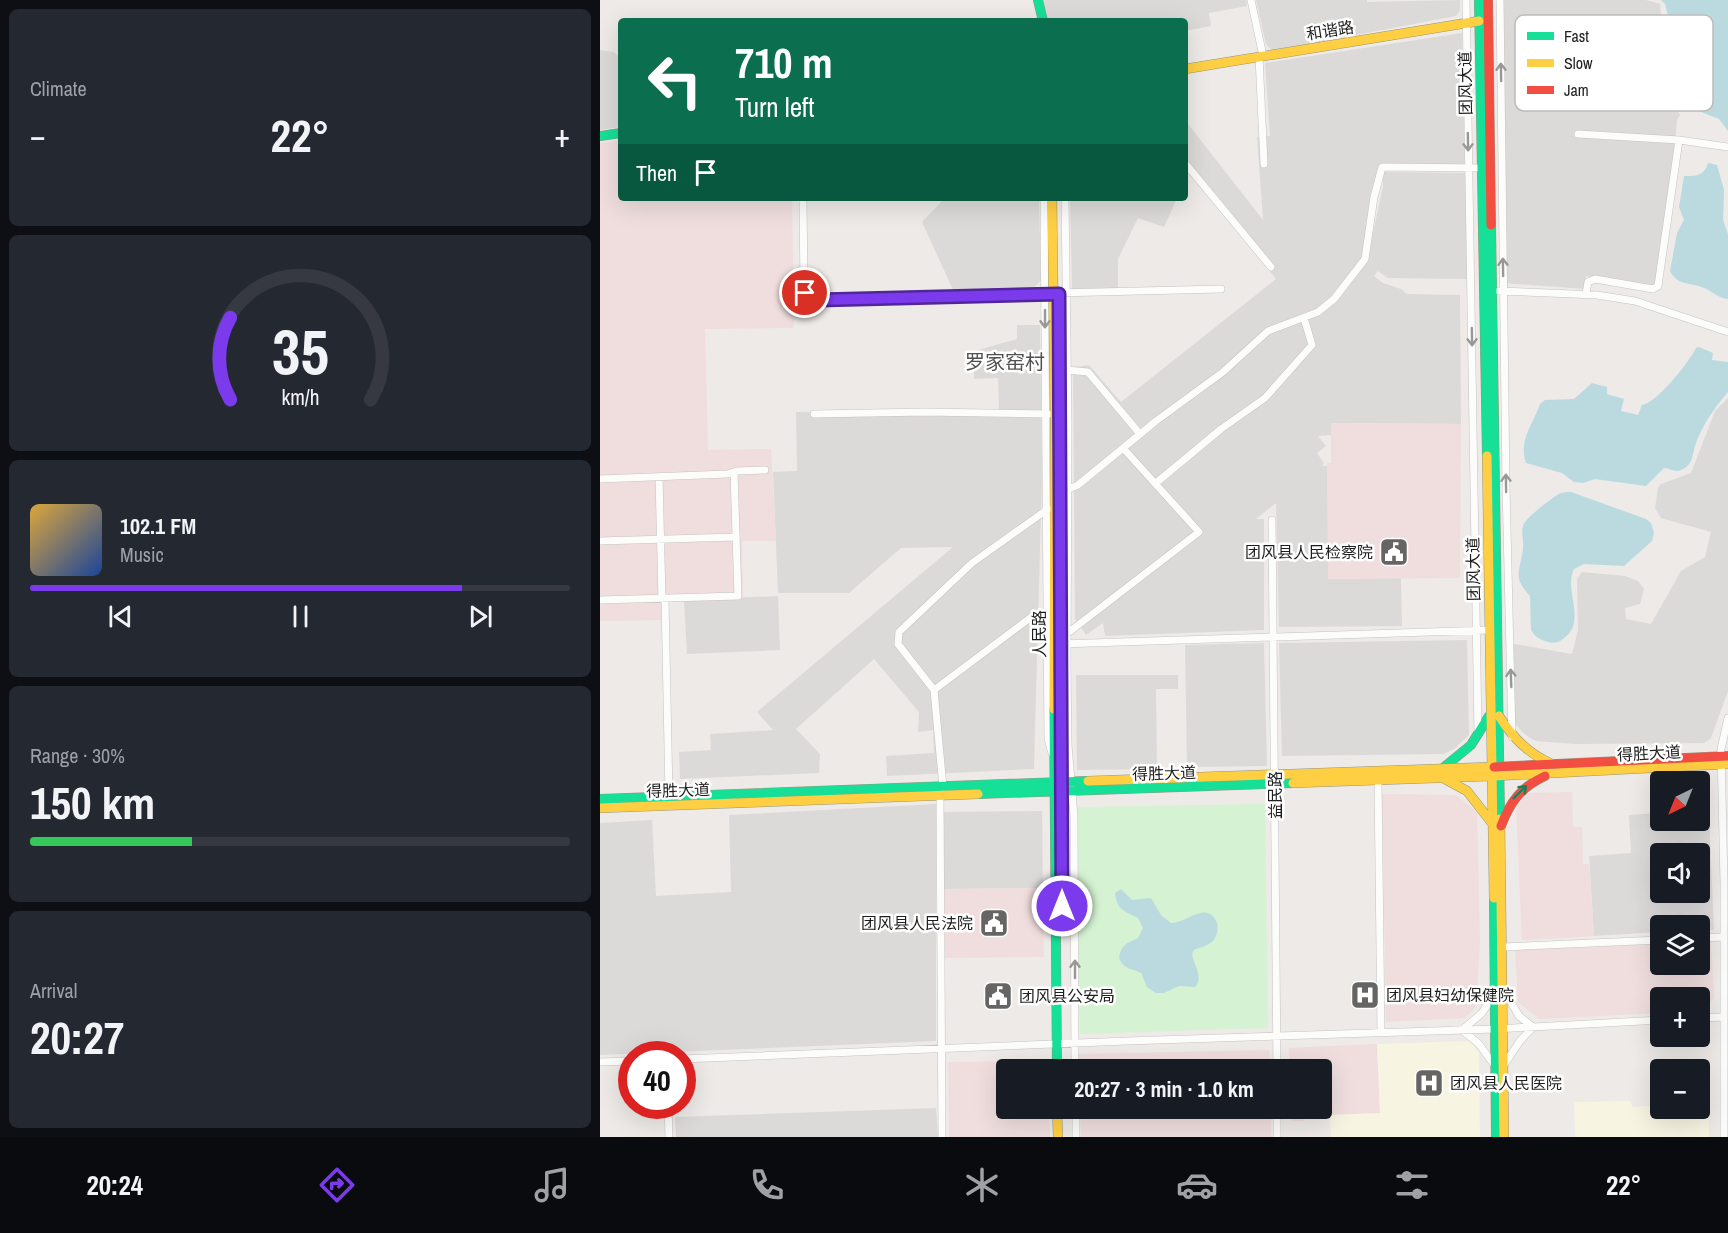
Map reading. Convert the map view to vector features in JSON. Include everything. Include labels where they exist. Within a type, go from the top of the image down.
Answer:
[{"type":"main road","points":[[1031,0],[1035,18]]},
{"type":"main road","points":[[1038,0],[1041,18]]},
{"type":"main road","name":"团风大道","points":[[1479,0],[1489,630],[1495,715]]},
{"type":"main road","name":"团风大道","points":[[1488,0],[1499,991],[1496,1137]]},
{"type":"main road","name":"和谐路","points":[[1188,69],[1479,21]]},
{"type":"main road","points":[[600,136],[618,133]]},
{"type":"main road","name":"人民路","points":[[1052,201],[1064,492],[1063,787],[1058,1059]]},
{"type":"main road","name":"人民路","points":[[1058,201],[1050,414],[1050,507],[1055,761],[1063,787]]},
{"type":"main road","points":[[1495,715],[1512,737],[1553,769],[1519,791],[1497,825],[1467,791],[1441,773],[1479,735],[1495,715]]},
{"type":"main road","name":"得胜大道","points":[[600,799],[1063,787],[1553,769],[1725,760]]},
{"type":"main road","name":"得胜大道","points":[[1275,779],[1378,780],[1441,773]]},
{"type":"main road","name":"得胜大道","points":[[600,808],[941,791]]},
{"type":"main road","name":"团风大道","points":[[1497,825],[1503,947],[1499,991]]},
{"type":"main road","name":"人民路","points":[[1060,1043],[1062,1059]]},
{"type":"main road","name":"团风大道","points":[[1499,1066],[1504,1137]]},
{"type":"main road","points":[[1058,1119],[1058,1137]]},
{"type":"main road","points":[[1064,1119],[1064,1137]]},
{"type":"street","points":[[1251,0],[1261,57],[1264,164]]},
{"type":"street","points":[[1466,0],[1479,735]]},
{"type":"street","points":[[1500,0],[1506,486],[1512,737]]},
{"type":"street","points":[[1578,134],[1679,140],[1728,147]]},
{"type":"street","points":[[1586,294],[1588,282],[1595,279],[1653,289],[1658,286],[1679,140]]},
{"type":"street","points":[[1188,167],[1271,267]]},
{"type":"street","points":[[1044,201],[1067,370],[1064,492],[1078,485],[1140,434],[1223,372],[1268,331],[1318,312],[1334,298],[1365,259],[1374,196],[1382,167],[1482,168]]},
{"type":"street","points":[[803,201],[804,290],[812,299],[1221,288]]},
{"type":"street","points":[[1056,294],[1065,201]]},
{"type":"street","points":[[1492,291],[1586,294],[1635,301],[1728,332]]},
{"type":"street","points":[[1156,483],[1221,429],[1270,393],[1312,345],[1304,318]]},
{"type":"street","points":[[1067,370],[1088,372],[1140,434]]},
{"type":"street","points":[[814,414],[1050,414]]},
{"type":"street","points":[[1063,640],[1199,532],[1123,448]]},
{"type":"street","points":[[600,479],[727,474],[765,470]]},
{"type":"street","points":[[600,600],[738,596],[734,472]]},
{"type":"street","points":[[659,477],[669,796]]},
{"type":"street","points":[[1050,507],[1047,611],[1048,739],[1055,761]]},
{"type":"street","points":[[942,1137],[941,791],[934,690],[898,644],[899,632],[972,563],[1050,507]]},
{"type":"street","name":"益民路","points":[[1272,520],[1277,1059]]},
{"type":"street","points":[[600,541],[736,537]]},
{"type":"street","points":[[934,690],[1034,615],[1047,611]]},
{"type":"street","points":[[1063,640],[1274,637],[1489,630]]},
{"type":"street","points":[[1724,1137],[1726,1075],[1724,1017],[1725,760],[1728,718]]},
{"type":"street","points":[[1378,780],[1381,1033]]},
{"type":"street","points":[[1063,787],[1074,817],[1076,1059]]},
{"type":"street","points":[[1710,938],[1724,937]]},
{"type":"street","points":[[1503,947],[1650,940]]},
{"type":"street","points":[[1462,1030],[1482,1013],[1499,991],[1520,1016],[1533,1027]]},
{"type":"street","points":[[1710,1018],[1724,1017]]},
{"type":"street","points":[[696,1058],[1060,1043],[1499,1029],[1650,1021]]},
{"type":"street","points":[[1462,1030],[1479,1044],[1499,1066],[1533,1027]]},
{"type":"street","points":[[600,1062],[618,1061]]},
{"type":"street","points":[[668,1119],[669,1137]]},
{"type":"street","points":[[1076,1119],[1076,1137]]},
{"type":"street","points":[[1277,1119],[1277,1137]]},
{"type":"shaded area","points":[[1043,0],[1246,0],[1247,6],[1209,13],[1211,26],[1188,30],[1188,18],[1047,18]]},
{"type":"shaded area","points":[[1256,0],[1367,0],[1367,2],[1460,0],[1460,10],[1456,16],[1272,51],[1266,44]]},
{"type":"shaded area","points":[[1500,0],[1646,0],[1660,4],[1661,15],[1515,15],[1515,111],[1678,111],[1680,115],[1677,120],[1655,288],[1586,276],[1585,289],[1502,283]]},
{"type":"shaded area","points":[[1462,33],[1465,166],[1381,163],[1371,196],[1366,243],[1367,261],[1383,186],[1383,172],[1466,173],[1467,279],[1388,278],[1378,271],[1374,276],[1383,283],[1401,289],[1407,294],[1460,295],[1461,424],[1331,423],[1331,435],[1318,436],[1326,446],[1317,453],[1324,463],[1322,466],[1327,466],[1329,579],[1401,578],[1402,626],[1279,627],[1276,503],[1256,519],[1264,519],[1264,630],[1105,636],[1103,623],[1086,635],[1075,619],[1073,367],[1089,365],[1121,402],[1276,279],[1188,170],[1188,124],[1263,220],[1257,137],[1270,136],[1265,63]]},
{"type":"shaded area","points":[[600,50],[614,52],[618,56],[618,127],[600,130]]},
{"type":"shaded area","points":[[618,140],[618,201],[792,201],[794,328],[705,329],[708,450],[771,449],[776,541],[742,541],[743,598],[662,602],[663,620],[600,621],[600,143]]},
{"type":"shaded area","points":[[942,201],[1039,201],[1041,280],[1031,289],[954,292],[922,222]]},
{"type":"shaded area","points":[[1070,201],[1176,201],[1164,227],[1138,218],[1118,259],[1118,288],[1072,291]]},
{"type":"shaded area","points":[[1017,325],[1040,325],[1042,476],[1034,769],[887,776],[886,756],[934,753],[933,730],[918,732],[919,712],[874,659],[796,729],[820,754],[819,773],[680,779],[679,752],[711,750],[710,734],[773,730],[757,712],[953,547],[901,548],[849,593],[778,593],[773,472],[797,471],[796,412],[999,410],[998,378],[974,379],[974,351],[1017,339]]},
{"type":"shaded area","points":[[1728,398],[1728,691],[1711,738],[1704,743],[1575,744],[1536,741],[1530,738],[1514,722],[1509,643],[1572,654],[1578,630],[1577,579],[1582,572],[1625,576],[1638,581],[1644,589],[1640,604],[1625,608],[1626,619],[1651,624],[1681,571],[1705,557],[1711,532],[1661,518],[1655,508],[1658,488],[1661,484],[1691,473],[1715,411]]},
{"type":"shaded area","points":[[1331,423],[1461,424],[1460,578],[1328,579],[1327,463],[1331,463]]},
{"type":"shaded area","points":[[778,596],[780,650],[687,654],[684,600]]},
{"type":"shaded area","points":[[1467,640],[1469,735],[1454,749],[1443,754],[1282,756],[1279,643]]},
{"type":"shaded area","points":[[1264,643],[1267,766],[1187,767],[1185,645]]},
{"type":"shaded area","points":[[1076,675],[1178,675],[1178,689],[1156,689],[1157,769],[1077,770]]},
{"type":"shaded area","points":[[1572,792],[1573,827],[1582,827],[1583,864],[1589,864],[1594,936],[1522,940],[1516,808],[1527,793]]},
{"type":"shaded area","points":[[1382,794],[1456,795],[1477,812],[1480,942],[1476,1007],[1465,1018],[1386,1022]]},
{"type":"shaded area","points":[[936,804],[936,1041],[696,1051],[696,1041],[618,1041],[618,1054],[600,1055],[600,823],[652,820],[656,896],[731,892],[729,815]]},
{"type":"shaded area","points":[[1042,811],[1043,888],[944,889],[943,812]]},
{"type":"shaded area","points":[[1650,814],[1650,831],[1710,831],[1714,930],[1710,930],[1710,915],[1650,915],[1650,933],[1594,936],[1589,856],[1631,853],[1629,815]]},
{"type":"shaded area","name":"团风县人民法院","points":[[1043,888],[1044,957],[945,958],[944,889]]},
{"type":"shaded area","points":[[1711,940],[1714,998],[1710,1003],[1710,987],[1650,987],[1650,1013],[1539,1019],[1518,1002],[1515,949],[1650,942],[1650,975],[1710,975]]},
{"type":"shaded area","name":"团风县人民医院","points":[[1469,1041],[1479,1052],[1480,1137],[1331,1137],[1332,1115],[1380,1113],[1377,1044]]},
{"type":"shaded area","points":[[1377,1044],[1380,1113],[1332,1115],[1332,1059],[1290,1059],[1289,1048]]},
{"type":"shaded area","points":[[1269,1050],[1269,1059],[1079,1059],[1079,1054]]},
{"type":"shaded area","points":[[996,1061],[996,1119],[1050,1119],[1050,1137],[949,1137],[948,1062]]},
{"type":"shaded area","points":[[1631,1101],[1632,1107],[1650,1106],[1650,1119],[1708,1119],[1709,1137],[1575,1137],[1574,1102]]},
{"type":"shaded area","points":[[936,1108],[938,1137],[676,1137],[675,1119],[696,1119],[696,1116]]},
{"type":"shaded area","points":[[1080,1119],[1271,1119],[1271,1137],[1081,1137]]},
{"type":"green space","points":[[1265,804],[1268,1028],[1080,1034],[1076,807]]},
{"type":"water","points":[[1661,0],[1728,0],[1728,131],[1719,119],[1698,111],[1713,111],[1713,15],[1668,15],[1665,4]]},
{"type":"water","points":[[1708,163],[1717,165],[1724,190],[1723,220],[1728,234],[1728,299],[1699,286],[1680,281],[1670,271],[1677,233],[1684,220],[1679,207],[1684,176],[1695,176],[1701,173]]},
{"type":"water","points":[[1699,347],[1713,353],[1712,360],[1728,362],[1728,392],[1706,422],[1690,462],[1685,468],[1677,471],[1664,468],[1646,486],[1595,479],[1583,483],[1574,482],[1562,473],[1526,463],[1524,447],[1527,433],[1540,404],[1545,400],[1574,399],[1592,383],[1607,387],[1607,394],[1624,399],[1621,411],[1638,415],[1642,405],[1664,390]]},
{"type":"water","points":[[1571,492],[1646,519],[1651,523],[1654,533],[1652,541],[1624,566],[1584,564],[1574,569],[1571,586],[1574,624],[1563,639],[1550,643],[1539,638],[1531,630],[1530,596],[1519,579],[1523,549],[1522,529],[1538,509],[1557,495]]},
{"type":"water","points":[[1121,889],[1132,900],[1151,898],[1161,915],[1171,923],[1200,913],[1211,914],[1215,919],[1218,930],[1216,937],[1208,944],[1194,950],[1192,954],[1199,975],[1195,987],[1179,986],[1164,993],[1156,993],[1147,987],[1141,973],[1126,967],[1121,962],[1119,958],[1123,947],[1138,938],[1143,928],[1138,918],[1122,910],[1118,904],[1115,893]]},
{"type":"traffic: fast","points":[[1038,0],[1042,18]]},
{"type":"traffic: fast","points":[[1479,0],[1487,456]]},
{"type":"traffic: fast","points":[[600,136],[618,133]]},
{"type":"traffic: fast","points":[[1491,225],[1500,819]]},
{"type":"traffic: fast","points":[[1054,709],[1057,1059]]},
{"type":"traffic: fast","points":[[1443,768],[1471,745],[1489,716]]},
{"type":"traffic: fast","points":[[600,799],[1088,781]]},
{"type":"traffic: fast","points":[[978,794],[1293,783]]},
{"type":"traffic: fast","points":[[1494,898],[1496,1137]]},
{"type":"traffic: slow","points":[[1188,69],[1479,21]]},
{"type":"traffic: slow","points":[[1052,201],[1055,420],[1054,709]]},
{"type":"traffic: slow","points":[[1487,456],[1494,898]]},
{"type":"traffic: slow","points":[[1499,716],[1521,744],[1550,763]]},
{"type":"traffic: slow","points":[[1494,776],[1728,764]]},
{"type":"traffic: slow","points":[[1088,781],[1492,767]]},
{"type":"traffic: slow","points":[[1293,783],[1492,776]]},
{"type":"traffic: slow","points":[[1445,779],[1467,791],[1492,823]]},
{"type":"traffic: slow","points":[[600,808],[978,794]]},
{"type":"traffic: slow","points":[[1500,819],[1504,1137]]},
{"type":"traffic: slow","points":[[1057,1119],[1058,1137]]},
{"type":"traffic: jam","points":[[1488,0],[1491,225]]},
{"type":"traffic: jam","points":[[1494,767],[1728,756]]},
{"type":"traffic: jam","points":[[1501,826],[1517,796],[1529,785],[1545,776]]},
{"type":"place","name":"团风县人民检察院","points":[[1394,552]]},
{"type":"place","name":"团风县人民法院","points":[[994,923]]},
{"type":"place","name":"团风县妇幼保健院","points":[[1365,995]]},
{"type":"place","name":"团风县公安局","points":[[998,996]]},
{"type":"place","name":"团风县人民医院","points":[[1429,1083]]},
{"type":"district","name":"罗家窑村","points":[[1005,361]]},
{"type":"route","points":[[805,293],[812,299],[818,300],[1059,294],[1062,906]]}]
